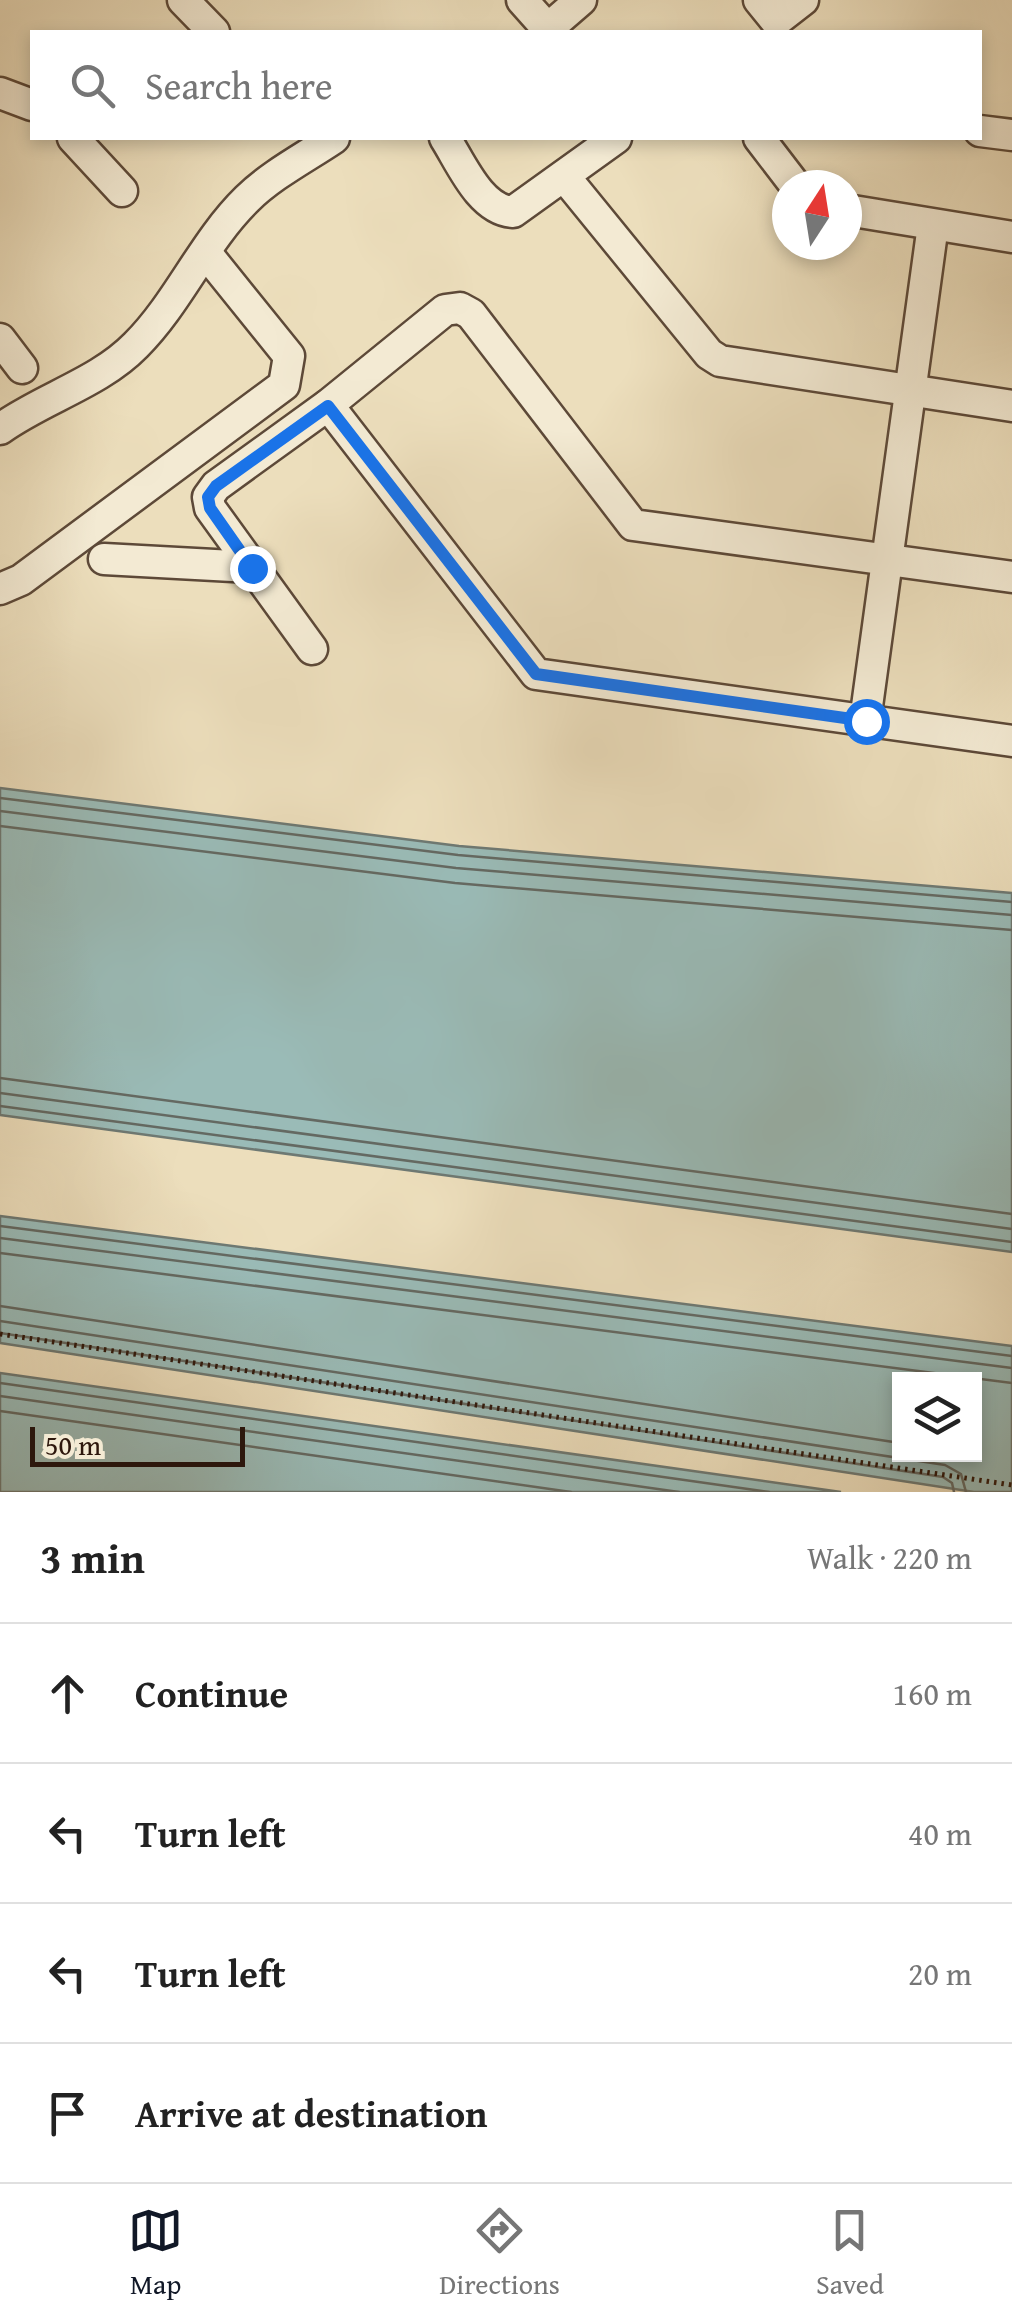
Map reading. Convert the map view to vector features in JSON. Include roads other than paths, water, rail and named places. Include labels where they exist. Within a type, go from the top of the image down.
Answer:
[{"type":"street","points":[[183,0],[212,30]]},
{"type":"street","points":[[522,0],[545,30],[581,0]]},
{"type":"street","points":[[765,18],[803,0]]},
{"type":"street","points":[[0,93],[30,103]]},
{"type":"street","points":[[982,130],[1012,135]]},
{"type":"street","points":[[76,140],[122,191]]},
{"type":"street","points":[[0,430],[44,400],[92,378],[133,348],[164,314],[247,199],[331,140]]},
{"type":"street","points":[[445,140],[488,203],[499,211],[513,212],[613,140]]},
{"type":"street","points":[[761,140],[784,170]]},
{"type":"street","points":[[564,176],[708,354],[720,361],[1012,406]]},
{"type":"street","points":[[862,213],[1012,237]]},
{"type":"street","points":[[866,721],[933,226]]},
{"type":"street","points":[[0,589],[21,580],[284,384],[289,356],[206,253]]},
{"type":"street","points":[[312,649],[210,508],[208,497],[216,486],[328,406],[446,310],[460,308],[471,314],[633,524],[1012,577]]},
{"type":"street","points":[[0,339],[22,368]]},
{"type":"street","points":[[328,406],[536,674],[1012,741]]},
{"type":"street","points":[[104,560],[252,568]]},
{"type":"water","points":[[0,788],[459,846],[1012,893],[1012,1252],[0,1115]]},
{"type":"water","points":[[0,1216],[1012,1346],[1012,1492],[974,1492],[0,1343]]},
{"type":"water","points":[[0,1373],[841,1492],[0,1492]]}]
